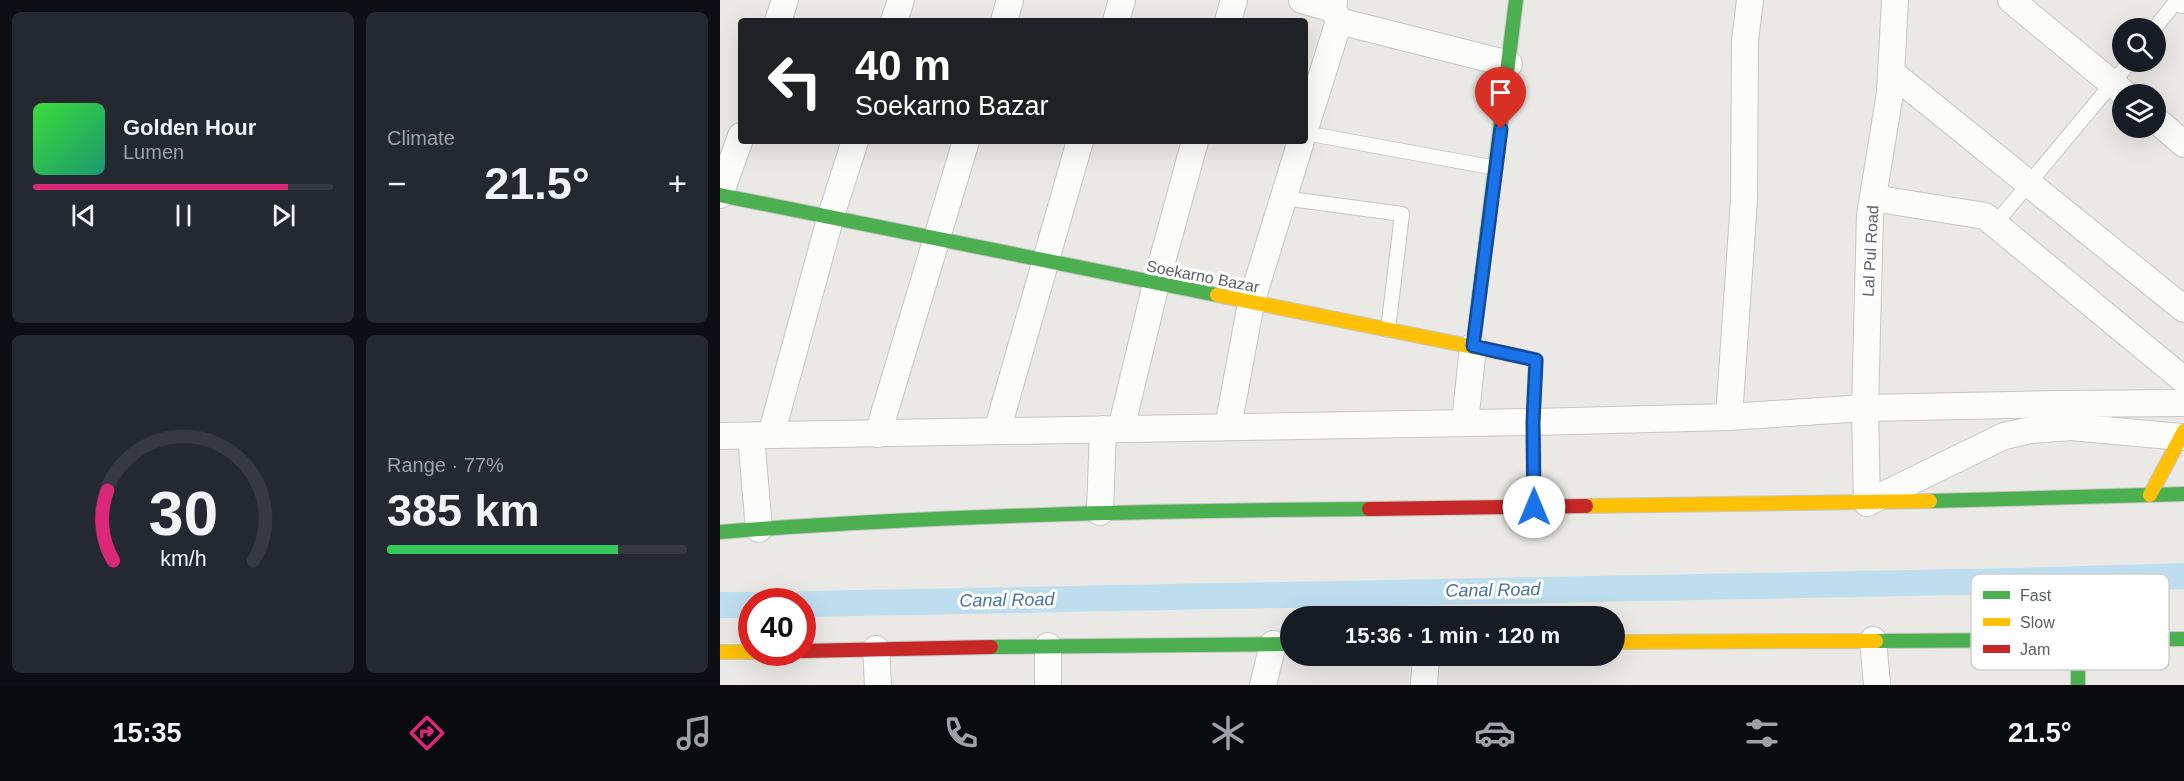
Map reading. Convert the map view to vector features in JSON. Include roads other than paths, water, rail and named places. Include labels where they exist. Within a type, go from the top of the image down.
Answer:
[{"type":"main road","points":[[1473,346],[1516,0]]},
{"type":"main road","name":"Soekarno Bazar","points":[[720,195],[1536,360],[1533,422],[1534,507]]},
{"type":"main road","points":[[2150,495],[2182,434]]},
{"type":"main road","points":[[720,532],[951,517],[1100,512],[1868,503],[2184,494]]},
{"type":"main road","points":[[2169,639],[2184,639]]},
{"type":"main road","points":[[1625,642],[1971,640]]},
{"type":"main road","points":[[816,651],[1047,645],[1280,644]]},
{"type":"main road","points":[[720,652],[738,652]]},
{"type":"main road","points":[[2079,670],[2079,685]]},
{"type":"street","points":[[779,18],[785,0]]},
{"type":"street","points":[[895,18],[901,0]]},
{"type":"street","points":[[1005,18],[1010,0]]},
{"type":"street","points":[[1117,18],[1122,0]]},
{"type":"street","points":[[1229,18],[1234,0]]},
{"type":"street","points":[[1302,0],[1509,63]]},
{"type":"street","points":[[1729,417],[1744,200],[1745,41],[1750,0]]},
{"type":"street","name":"Lal Pul Road","points":[[1868,503],[1865,408],[1870,215],[1892,73],[1895,0]]},
{"type":"street","points":[[2012,0],[2112,84]]},
{"type":"street","points":[[1308,119],[1335,10]]},
{"type":"street","points":[[1892,73],[2184,309]]},
{"type":"street","points":[[2166,129],[2184,144]]},
{"type":"street","points":[[720,195],[738,144]]},
{"type":"street","points":[[759,529],[761,435],[854,144]]},
{"type":"street","points":[[878,434],[965,144]]},
{"type":"street","points":[[997,431],[1079,144]]},
{"type":"street","points":[[1100,512],[1112,429],[1156,284],[1194,144]]},
{"type":"street","points":[[1228,427],[1251,303],[1300,144]]},
{"type":"street","points":[[1873,198],[1985,216],[2184,380]]},
{"type":"street","points":[[1465,423],[1473,346]]},
{"type":"street","points":[[720,436],[1533,422],[1729,417],[1865,408],[2184,403]]},
{"type":"street","points":[[1868,503],[2004,436],[2031,430],[2070,427],[2182,434]]},
{"type":"street","points":[[1873,640],[1877,685]]},
{"type":"street","points":[[1047,645],[1048,685]]},
{"type":"street","points":[[1263,685],[1280,646]]},
{"type":"street","points":[[876,649],[878,685]]},
{"type":"street","points":[[1424,685],[1425,666]]},
{"type":"lane","points":[[2163,18],[2177,0]]},
{"type":"lane","points":[[1995,224],[2029,184],[2112,97]]},
{"type":"lane","points":[[1308,132],[1496,168]]},
{"type":"lane","points":[[1283,198],[1402,214],[1388,330]]},
{"type":"waterway","name":"Canal Road","points":[[2169,576],[2184,576]]},
{"type":"waterway","name":"Canal Road","points":[[816,604],[1971,582]]},
{"type":"waterway","name":"Canal Road","points":[[720,605],[738,605]]}]
